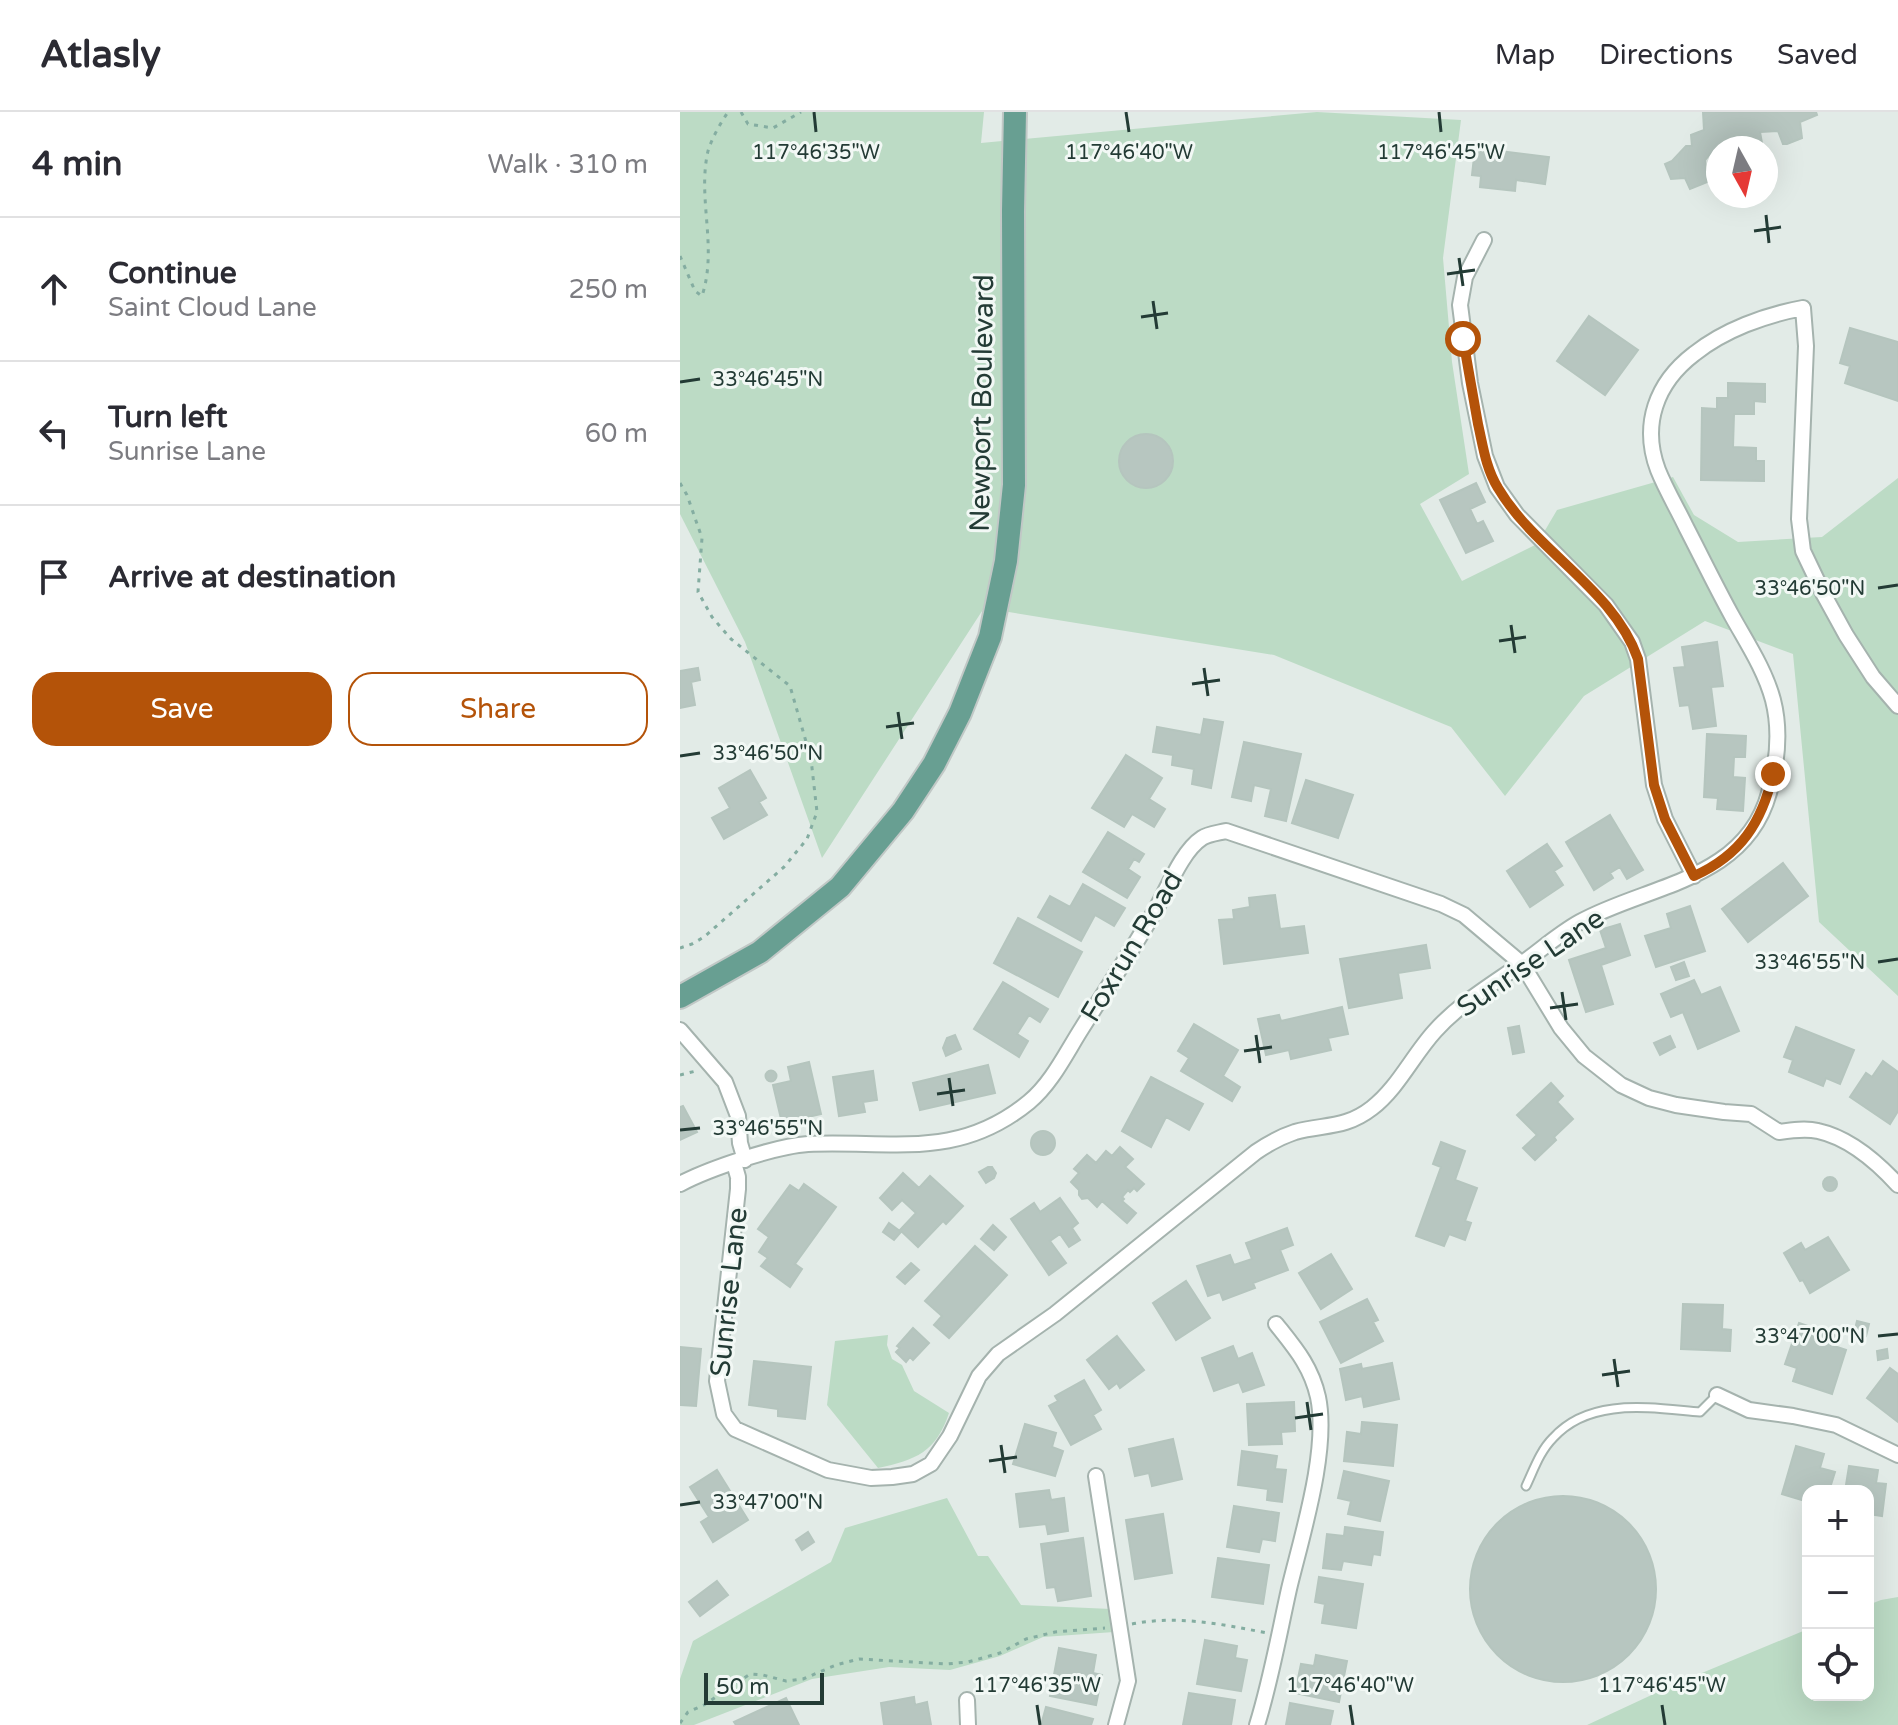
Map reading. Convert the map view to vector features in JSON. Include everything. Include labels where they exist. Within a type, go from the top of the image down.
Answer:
[{"type":"main road","name":"Newport Boulevard","points":[[680,997],[760,952],[840,887],[903,811],[934,764],[960,713],[990,637],[1006,561],[1014,485],[1015,112]]},
{"type":"street","points":[[1484,240],[1465,277],[1460,305],[1465,354],[1485,456],[1497,487],[1517,515],[1606,605],[1632,642],[1639,668],[1654,785],[1665,819],[1694,876]]},
{"type":"street","name":"Sunrise Lane","points":[[680,1030],[725,1082],[738,1116],[738,1189],[717,1381],[724,1414],[735,1429],[828,1470],[871,1478],[913,1474],[931,1464],[942,1451],[979,1376],[998,1354],[1055,1314],[1266,1145],[1298,1131],[1349,1122],[1372,1108],[1436,1030],[1474,995],[1575,925],[1602,910],[1669,887],[1715,865],[1737,847],[1754,827],[1762,812],[1773,774],[1777,720],[1772,698],[1763,672],[1664,484],[1652,450],[1651,430],[1654,408],[1663,387],[1678,367],[1700,349],[1777,313],[1803,308],[1806,346],[1799,519],[1803,551],[1846,635],[1873,677],[1898,706]]},
{"type":"street","name":"Foxrun Road","points":[[680,1184],[788,1146],[938,1143],[965,1137],[1014,1113],[1045,1087],[1144,930],[1188,852],[1203,837],[1226,831],[1441,904],[1464,915],[1522,964],[1561,1028],[1584,1056],[1621,1085],[1649,1098],[1676,1105],[1751,1114],[1779,1132],[1818,1131],[1846,1142],[1868,1157],[1898,1185]]},
{"type":"street","points":[[1257,1725],[1315,1473],[1320,1436],[1319,1402],[1314,1381],[1303,1358],[1276,1324]]},
{"type":"street","points":[[1717,1395],[1749,1410],[1836,1425],[1898,1455]]},
{"type":"street","points":[[1096,1476],[1128,1681],[1116,1725]]},
{"type":"street","points":[[967,1700],[968,1725]]},
{"type":"lane","points":[[1526,1486],[1540,1456],[1568,1423],[1593,1412],[1616,1408],[1700,1412],[1717,1395]]},
{"type":"path","points":[[680,256],[695,291],[702,296],[709,253],[705,177],[709,149],[728,112]]},
{"type":"path","points":[[741,112],[748,124],[773,128],[801,112]]},
{"type":"path","points":[[680,483],[702,538],[698,592],[712,617],[731,639],[790,686],[811,759],[817,812],[807,839],[784,867],[704,937],[680,948]]},
{"type":"path","points":[[680,1723],[688,1712],[750,1674],[786,1681],[803,1679],[859,1659],[946,1664],[968,1662],[1000,1653],[1026,1639],[1055,1632],[1120,1627],[1160,1619],[1180,1619],[1279,1635]]},
{"type":"green space","points":[[680,112],[984,112],[981,143],[1317,112],[1461,120],[1443,258],[1452,362],[1469,474],[1420,504],[1462,581],[1537,544],[1557,510],[1673,477],[1694,515],[1738,542],[1822,537],[1898,478],[1898,996],[1819,922],[1793,654],[1705,621],[1584,696],[1505,796],[1451,727],[1274,655],[984,608],[822,858],[745,642],[680,514]]},
{"type":"green space","points":[[888,1335],[887,1345],[892,1359],[902,1365],[914,1391],[949,1413],[938,1437],[923,1452],[903,1462],[878,1468],[827,1405],[835,1341]]},
{"type":"green space","points":[[947,1498],[978,1556],[988,1556],[1021,1605],[1111,1609],[1114,1632],[1043,1637],[1000,1656],[950,1670],[889,1667],[812,1679],[694,1725],[680,1725],[680,1679],[693,1641],[831,1562],[845,1528]]},
{"type":"green space","points":[[1898,1597],[1898,1725],[1587,1725],[1802,1631],[1802,1701],[1874,1701],[1874,1603]]},
{"type":"building","points":[[1703,112],[1816,112],[1817,115],[1800,122],[1802,138],[1787,144],[1783,144],[1778,131],[1760,132],[1761,136],[1706,136],[1706,182],[1690,189],[1685,178],[1671,179],[1665,164],[1686,146],[1692,146],[1691,135],[1704,130]]},
{"type":"building","points":[[1475,148],[1549,157],[1545,184],[1516,180],[1515,191],[1480,187],[1481,176],[1472,175]]},
{"type":"building","points":[[1589,316],[1638,350],[1605,395],[1557,361]]},
{"type":"building","points":[[1850,328],[1898,342],[1898,401],[1845,383],[1850,366],[1840,363]]},
{"type":"building","points":[[1728,383],[1765,384],[1765,402],[1754,401],[1754,414],[1734,414],[1733,447],[1756,448],[1756,461],[1764,461],[1764,481],[1701,480],[1702,408],[1717,409],[1717,398],[1728,398]]},
{"type":"building","points":[[1146,434],[1165,442],[1173,461],[1165,480],[1146,488],[1127,480],[1119,461],[1127,442]]},
{"type":"building","points":[[1476,483],[1485,502],[1470,509],[1477,524],[1483,521],[1493,541],[1466,553],[1440,500]]},
{"type":"building","points":[[1717,642],[1723,686],[1711,687],[1716,726],[1693,729],[1689,705],[1680,706],[1674,668],[1685,667],[1682,647]]},
{"type":"building","points":[[698,668],[700,680],[691,682],[695,705],[680,708],[680,671]]},
{"type":"building","points":[[1204,719],[1223,722],[1211,788],[1192,784],[1194,769],[1172,765],[1173,755],[1153,752],[1157,727],[1201,735]]},
{"type":"building","points":[[1707,734],[1746,736],[1745,757],[1734,757],[1733,777],[1745,778],[1743,811],[1717,809],[1718,798],[1704,797]]},
{"type":"building","points":[[1244,742],[1301,754],[1286,821],[1265,816],[1271,789],[1254,785],[1251,801],[1232,797]]},
{"type":"building","points":[[1126,755],[1162,778],[1149,799],[1165,809],[1154,827],[1132,814],[1124,827],[1092,808]]},
{"type":"building","points":[[750,770],[766,798],[759,802],[767,815],[724,839],[712,818],[730,808],[719,788]]},
{"type":"building","points":[[1306,780],[1353,795],[1338,838],[1292,823]]},
{"type":"building","points":[[1610,815],[1643,870],[1627,879],[1620,867],[1610,873],[1613,878],[1594,890],[1566,842]]},
{"type":"building","points":[[1108,832],[1144,854],[1139,862],[1134,859],[1128,869],[1140,877],[1127,898],[1083,872]]},
{"type":"building","points":[[1547,844],[1562,866],[1554,871],[1563,885],[1530,907],[1507,871]]},
{"type":"building","points":[[1783,863],[1808,896],[1748,942],[1722,909]]},
{"type":"building","points":[[1083,884],[1125,908],[1114,926],[1095,915],[1081,941],[1038,917],[1050,896],[1070,907]]},
{"type":"building","points":[[1275,895],[1280,929],[1304,926],[1308,953],[1224,964],[1219,920],[1234,919],[1233,910],[1250,907],[1249,898]]},
{"type":"building","points":[[1690,906],[1705,951],[1656,967],[1645,936],[1671,928],[1667,914]]},
{"type":"building","points":[[1018,918],[1082,952],[1058,997],[994,963]]},
{"type":"building","points":[[1620,924],[1630,955],[1601,965],[1613,1004],[1586,1012],[1569,960],[1606,948],[1600,930]]},
{"type":"building","points":[[1426,945],[1430,968],[1398,973],[1402,998],[1349,1008],[1340,959]]},
{"type":"building","points":[[1684,962],[1689,976],[1676,980],[1671,967]]},
{"type":"building","points":[[1694,980],[1701,995],[1720,987],[1739,1031],[1698,1049],[1683,1012],[1671,1017],[1661,994]]},
{"type":"building","points":[[1003,982],[1048,1009],[1040,1022],[1029,1015],[1017,1034],[1028,1041],[1019,1057],[974,1029]]},
{"type":"building","points":[[1342,1007],[1348,1034],[1328,1038],[1331,1050],[1291,1059],[1289,1050],[1266,1055],[1258,1019],[1279,1015],[1281,1021]]},
{"type":"building","points":[[1194,1024],[1238,1050],[1223,1076],[1240,1087],[1232,1101],[1181,1071],[1189,1058],[1178,1051]]},
{"type":"building","points":[[1519,1026],[1524,1052],[1513,1054],[1508,1028]]},
{"type":"building","points":[[1796,1027],[1854,1050],[1840,1084],[1826,1078],[1823,1086],[1789,1072],[1793,1060],[1784,1057]]},
{"type":"building","points":[[955,1035],[961,1049],[946,1056],[943,1048],[947,1038]]},
{"type":"building","points":[[1670,1036],[1675,1047],[1660,1055],[1654,1043]]},
{"type":"building","points":[[1883,1061],[1898,1072],[1898,1111],[1890,1124],[1850,1097],[1866,1073],[1872,1077]]},
{"type":"building","points":[[809,1062],[821,1114],[782,1123],[773,1085],[791,1081],[788,1067]]},
{"type":"building","points":[[988,1065],[995,1093],[920,1110],[913,1083]]},
{"type":"building","points":[[771,1070],[777,1076],[771,1082],[765,1076]]},
{"type":"building","points":[[873,1071],[877,1100],[863,1102],[865,1112],[839,1116],[833,1077]]},
{"type":"building","points":[[1151,1077],[1203,1104],[1189,1130],[1166,1117],[1151,1147],[1122,1131]]},
{"type":"building","points":[[1551,1083],[1563,1096],[1557,1102],[1573,1119],[1535,1160],[1523,1148],[1537,1135],[1517,1115]]},
{"type":"building","points":[[683,1106],[697,1132],[680,1140],[680,1107]]},
{"type":"building","points":[[1043,1131],[1052,1134],[1055,1143],[1052,1152],[1043,1155],[1034,1152],[1031,1143],[1034,1134]]},
{"type":"building","points":[[1441,1142],[1465,1151],[1455,1180],[1477,1188],[1465,1221],[1471,1223],[1465,1240],[1449,1234],[1444,1246],[1416,1236],[1441,1167],[1433,1164]]},
{"type":"building","points":[[1120,1147],[1133,1159],[1125,1167],[1144,1184],[1137,1191],[1134,1188],[1130,1192],[1128,1190],[1122,1197],[1122,1201],[1136,1213],[1127,1223],[1102,1201],[1097,1207],[1088,1198],[1082,1199],[1071,1182],[1079,1173],[1074,1169],[1087,1155],[1096,1163],[1106,1151],[1112,1156]]},
{"type":"building","points":[[988,1167],[996,1173],[986,1183],[979,1172]]},
{"type":"building","points":[[903,1173],[919,1188],[930,1176],[963,1206],[918,1247],[900,1230],[916,1213],[902,1200],[892,1210],[880,1198]]},
{"type":"building","points":[[1830,1177],[1837,1184],[1830,1191],[1823,1184]]},
{"type":"building","points":[[804,1184],[836,1207],[795,1264],[802,1269],[790,1287],[761,1266],[768,1258],[759,1252],[769,1237],[758,1229],[790,1185],[799,1191]]},
{"type":"building","points":[[1060,1198],[1078,1223],[1072,1228],[1080,1240],[1069,1247],[1060,1234],[1050,1241],[1066,1263],[1049,1275],[1011,1219],[1034,1203],[1040,1212]]},
{"type":"building","points":[[889,1223],[901,1232],[894,1240],[883,1232]]},
{"type":"building","points":[[993,1225],[1006,1237],[994,1250],[981,1239]]},
{"type":"building","points":[[1287,1228],[1293,1245],[1280,1250],[1288,1270],[1253,1283],[1255,1288],[1223,1300],[1220,1292],[1208,1296],[1197,1266],[1230,1255],[1234,1265],[1252,1259],[1246,1243]]},
{"type":"building","points":[[1828,1237],[1849,1270],[1810,1293],[1784,1253],[1801,1243],[1805,1250]]},
{"type":"building","points":[[975,1246],[1007,1275],[949,1338],[934,1325],[942,1316],[925,1301]]},
{"type":"building","points":[[1331,1254],[1352,1289],[1321,1309],[1299,1273]]},
{"type":"building","points":[[911,1263],[919,1270],[905,1284],[897,1277]]},
{"type":"building","points":[[1186,1281],[1210,1318],[1176,1340],[1153,1303]]},
{"type":"building","points":[[1367,1299],[1378,1320],[1373,1322],[1383,1341],[1341,1363],[1320,1322]]},
{"type":"building","points":[[1683,1304],[1723,1305],[1722,1329],[1731,1330],[1730,1351],[1681,1349]]},
{"type":"building","points":[[1857,1321],[1869,1324],[1866,1336],[1854,1333]]},
{"type":"building","points":[[1799,1323],[1837,1336],[1834,1346],[1846,1350],[1832,1394],[1793,1381],[1797,1368],[1785,1364]]},
{"type":"building","points":[[913,1328],[929,1343],[913,1360],[910,1357],[906,1362],[896,1352],[900,1348],[897,1346]]},
{"type":"building","points":[[1117,1336],[1144,1370],[1120,1388],[1117,1383],[1109,1389],[1087,1360]]},
{"type":"building","points":[[1233,1346],[1238,1359],[1252,1353],[1264,1385],[1243,1392],[1239,1382],[1214,1391],[1202,1358]]},
{"type":"building","points":[[680,1347],[701,1349],[696,1406],[680,1405]]},
{"type":"building","points":[[1887,1349],[1888,1358],[1878,1360],[1877,1351]]},
{"type":"building","points":[[754,1361],[811,1367],[805,1419],[778,1416],[778,1409],[749,1405]]},
{"type":"building","points":[[1392,1363],[1399,1399],[1364,1407],[1362,1396],[1346,1400],[1340,1369],[1361,1364],[1362,1369]]},
{"type":"building","points":[[1890,1368],[1898,1374],[1898,1422],[1867,1398]]},
{"type":"building","points":[[1084,1380],[1101,1410],[1093,1415],[1101,1429],[1071,1445],[1049,1406],[1058,1401],[1055,1396]]},
{"type":"building","points":[[1294,1402],[1295,1431],[1281,1432],[1282,1444],[1249,1445],[1247,1404]]},
{"type":"building","points":[[1362,1422],[1397,1425],[1393,1466],[1344,1461],[1347,1432],[1361,1434]]},
{"type":"building","points":[[1025,1424],[1056,1433],[1052,1447],[1063,1451],[1055,1476],[1013,1464]]},
{"type":"building","points":[[1173,1439],[1182,1479],[1152,1486],[1149,1473],[1135,1476],[1129,1449]]},
{"type":"building","points":[[1796,1446],[1824,1454],[1820,1468],[1835,1472],[1831,1485],[1802,1485],[1802,1500],[1782,1494]]},
{"type":"building","points":[[1242,1451],[1277,1456],[1275,1469],[1286,1470],[1282,1502],[1267,1500],[1268,1489],[1238,1485]]},
{"type":"building","points":[[1849,1466],[1878,1470],[1876,1483],[1886,1484],[1882,1516],[1874,1515],[1874,1485],[1846,1485]]},
{"type":"building","points":[[717,1470],[748,1520],[713,1542],[701,1522],[709,1517],[690,1487]]},
{"type":"building","points":[[1344,1471],[1389,1481],[1380,1521],[1348,1514],[1351,1501],[1338,1498]]},
{"type":"building","points":[[1049,1490],[1051,1500],[1064,1498],[1068,1531],[1048,1534],[1046,1524],[1020,1527],[1016,1494]]},
{"type":"building","points":[[1563,1496],[1581,1497],[1599,1503],[1629,1523],[1649,1553],[1655,1571],[1655,1607],[1649,1625],[1629,1655],[1599,1675],[1581,1681],[1563,1682],[1545,1681],[1527,1675],[1497,1655],[1477,1625],[1471,1607],[1470,1589],[1471,1571],[1477,1553],[1497,1523],[1527,1503],[1545,1497]]},
{"type":"building","points":[[1234,1506],[1279,1513],[1275,1541],[1262,1539],[1259,1552],[1227,1547]]},
{"type":"building","points":[[1163,1514],[1172,1573],[1135,1579],[1126,1520]]},
{"type":"building","points":[[1345,1527],[1383,1532],[1380,1555],[1373,1554],[1371,1565],[1343,1561],[1341,1570],[1323,1568],[1327,1534],[1344,1536]]},
{"type":"building","points":[[808,1532],[814,1542],[802,1550],[796,1540]]},
{"type":"building","points":[[1083,1538],[1091,1596],[1058,1601],[1055,1587],[1047,1588],[1041,1544]]},
{"type":"building","points":[[1218,1558],[1269,1565],[1263,1604],[1212,1597]]},
{"type":"building","points":[[1319,1577],[1363,1584],[1356,1628],[1322,1623],[1325,1604],[1315,1602]]},
{"type":"building","points":[[717,1581],[728,1595],[700,1616],[689,1602]]},
{"type":"building","points":[[1205,1640],[1237,1646],[1235,1658],[1247,1660],[1241,1691],[1197,1684]]},
{"type":"building","points":[[1059,1648],[1096,1655],[1093,1673],[1102,1675],[1096,1705],[1050,1696]]},
{"type":"building","points":[[1316,1655],[1347,1661],[1339,1702],[1295,1693],[1301,1664],[1314,1666]]},
{"type":"building","points":[[1189,1693],[1235,1700],[1231,1725],[1183,1725]]},
{"type":"building","points":[[914,1697],[915,1705],[927,1702],[931,1725],[884,1725],[881,1703]]},
{"type":"building","points":[[786,1698],[799,1725],[736,1725],[734,1722]]},
{"type":"building","points":[[1290,1703],[1333,1711],[1330,1725],[1286,1725]]},
{"type":"building","points":[[1046,1707],[1093,1719],[1091,1725],[1041,1725]]},
{"type":"route","points":[[1463,339],[1485,456],[1497,487],[1517,515],[1606,605],[1632,642],[1638,659],[1654,785],[1665,819],[1694,876],[1715,865],[1737,847],[1754,827],[1768,796],[1773,774]]}]
